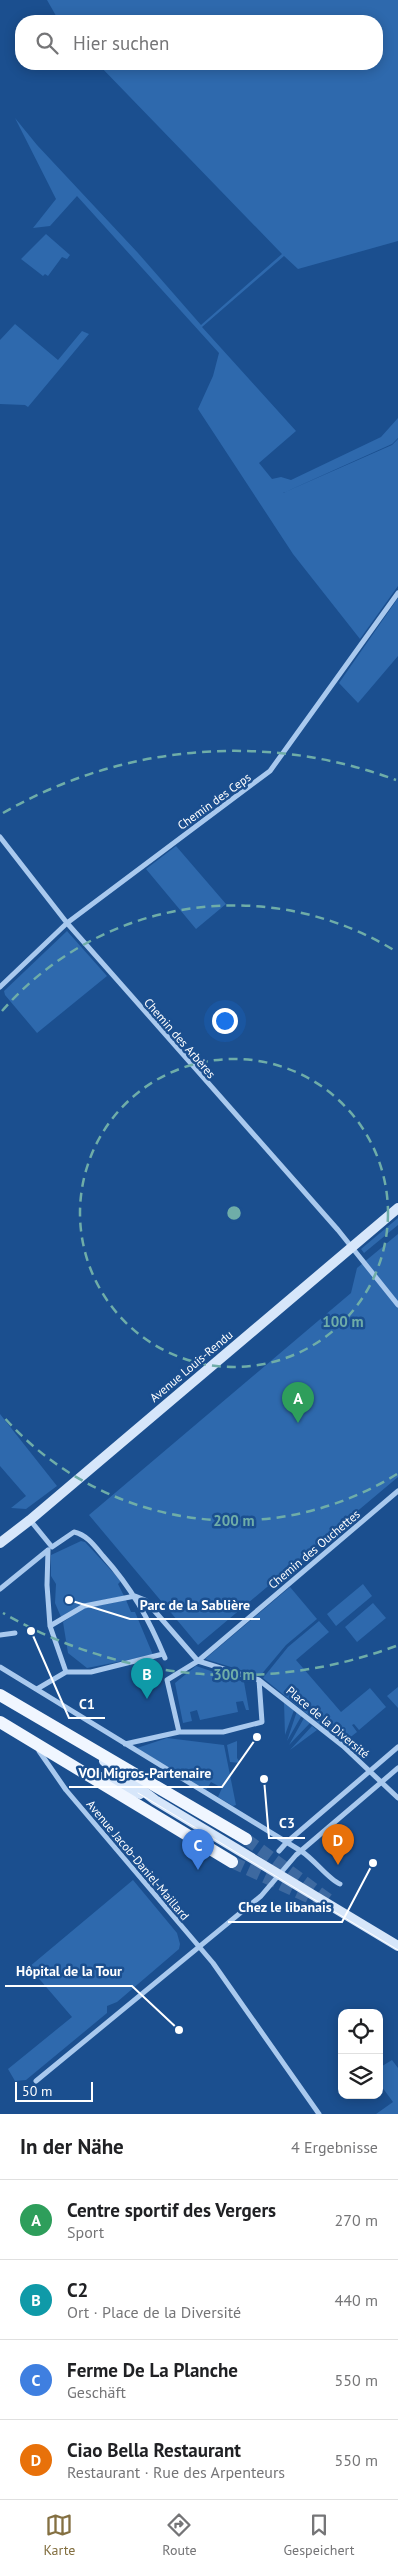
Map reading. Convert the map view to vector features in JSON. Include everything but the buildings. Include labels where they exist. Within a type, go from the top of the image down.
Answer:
[{"type":"main road","name":"Avenue Louis-Rendu","points":[[0,1542],[30,1520],[398,1208]]},
{"type":"main road","points":[[0,1695],[246,1839]]},
{"type":"main road","points":[[0,1722],[232,1862]]},
{"type":"main road","points":[[80,1742],[154,1800]]},
{"type":"main road","points":[[68,1762],[154,1800],[398,1946]]},
{"type":"street","name":"Chemin des Ceps","points":[[0,987],[67,923],[270,771],[398,593]]},
{"type":"street","name":"Chemin des Arbères","points":[[0,837],[67,923],[351,1247],[398,1305]]},
{"type":"street","name":"Chemin des Ouchettes","points":[[198,1661],[398,1491]]},
{"type":"street","points":[[30,1520],[50,1549],[47,1585],[50,1626],[66,1672]]},
{"type":"street","points":[[2,1588],[74,1532],[84,1534],[124,1580],[135,1596],[164,1656],[91,1672],[66,1672],[37,1689]]},
{"type":"street","points":[[50,1626],[84,1606],[135,1596],[145,1600],[198,1661],[167,1680],[179,1732]]},
{"type":"street","points":[[0,1635],[15,1633]]},
{"type":"street","name":"Place de la Diversité","points":[[198,1661],[259,1680],[343,1746],[398,1798]]},
{"type":"street","points":[[0,1667],[314,1859],[334,1882],[340,1884]]},
{"type":"street","points":[[125,1744],[179,1732],[223,1732],[262,1722],[259,1680]]},
{"type":"street","name":"Avenue Jacob-Daniel-Maillard","points":[[26,1737],[44,1756],[66,1790],[200,1947],[319,2114]]},
{"type":"street","points":[[279,1852],[287,1842],[398,1747]]},
{"type":"street","points":[[36,2082],[179,1961],[200,1947],[261,1896],[301,1851],[398,1768]]},
{"type":"shaded area","points":[[47,0],[398,0],[398,241],[298,269],[284,256],[202,327],[296,431],[259,463],[272,479],[281,477],[291,480],[381,437],[398,418],[398,438],[392,444],[283,493],[392,445],[398,439],[398,586],[360,639],[293,554],[198,409],[213,376],[219,353],[77,196],[50,226],[33,228],[56,199],[15,118],[37,145],[138,253],[201,325],[282,254],[104,70],[383,70],[383,15],[56,15]]},
{"type":"shaded area","points":[[46,234],[70,255],[67,259],[62,257],[48,276],[45,274],[43,276],[21,259]]},
{"type":"shaded area","points":[[15,324],[58,360],[82,331],[89,334],[28,407],[25,405],[0,404],[0,340]]},
{"type":"shaded area","points":[[398,598],[398,656],[358,703],[339,683]]},
{"type":"shaded area","points":[[176,846],[226,904],[196,929],[146,869]]},
{"type":"shaded area","points":[[67,931],[107,976],[37,1033],[5,995],[4,991]]},
{"type":"shaded area","points":[[398,1218],[398,1225],[364,1253],[361,1249]]},
{"type":"shaded area","points":[[398,1234],[398,1477],[198,1645],[89,1515],[351,1293],[357,1268]]},
{"type":"shaded area","points":[[0,1414],[57,1486],[26,1509],[11,1508],[26,1496],[0,1466]]},
{"type":"shaded area","points":[[81,1541],[85,1542],[121,1581],[118,1584],[124,1596],[82,1604],[61,1617],[55,1603],[56,1584],[51,1576],[51,1555]]},
{"type":"shaded area","points":[[363,1584],[372,1596],[336,1626],[327,1614]]},
{"type":"shaded area","points":[[290,1587],[317,1619],[286,1645],[260,1676],[205,1659]]},
{"type":"shaded area","points":[[126,1600],[131,1612],[135,1612],[153,1655],[87,1668],[68,1653],[63,1622],[84,1608]]},
{"type":"shaded area","points":[[373,1603],[386,1618],[357,1642],[345,1627]]},
{"type":"shaded area","points":[[319,1621],[329,1632],[296,1660],[341,1712],[370,1688],[386,1707],[359,1730],[354,1724],[352,1725],[357,1732],[343,1743],[263,1678],[288,1647]]},
{"type":"shaded area","points":[[196,1666],[244,1682],[249,1710],[246,1710],[243,1701],[236,1702],[238,1712],[200,1720],[197,1710],[190,1712],[192,1721],[183,1723],[175,1683]]},
{"type":"shaded area","points":[[398,1687],[398,1708],[387,1696]]},
{"type":"shaded area","points":[[284,1702],[294,1710],[285,1735]]},
{"type":"shaded area","points":[[297,1711],[302,1715],[287,1741]]},
{"type":"shaded area","points":[[304,1718],[310,1723],[289,1745]]},
{"type":"shaded area","points":[[312,1726],[317,1730],[290,1750]]},
{"type":"shaded area","points":[[167,1738],[224,1745],[236,1805],[233,1806],[218,1797],[222,1788],[211,1782],[206,1790],[137,1748]]},
{"type":"shaded area","points":[[237,1741],[237,1758],[240,1763],[230,1762],[227,1745]]},
{"type":"shaded area","points":[[133,1880],[177,1933],[180,1944],[179,1949],[117,2002],[107,2006],[107,2013],[26,2080],[15,2081],[8,2069],[72,2017],[29,1967]]},
{"type":"shaded area","points":[[392,2060],[398,2068],[398,2114],[376,2114],[393,2102],[383,2088],[383,2066]]},
{"type":"tunnel","points":[[246,1839],[329,1900]]},
{"type":"tunnel","points":[[232,1862],[319,1902]]},
{"type":"tram line","points":[[138,1793],[398,1950]]},
{"type":"place","name":"Centre sportif des Vergers","points":[[298,1423]]},
{"type":"place","name":"Parc de la Sablière","points":[[69,1600]]},
{"type":"place","name":"C1","points":[[31,1631]]},
{"type":"place","name":"C2","points":[[147,1699]]},
{"type":"place","name":"VOI Migros-Partenaire","points":[[257,1737]]},
{"type":"place","name":"C3","points":[[264,1779]]},
{"type":"place","name":"Chez le libanais","points":[[373,1863]]},
{"type":"place","name":"Ciao Bella Restaurant","points":[[338,1865]]},
{"type":"place","name":"Ferme De La Planche","points":[[198,1870]]},
{"type":"place","name":"Hôpital de la Tour","points":[[179,2030]]}]
